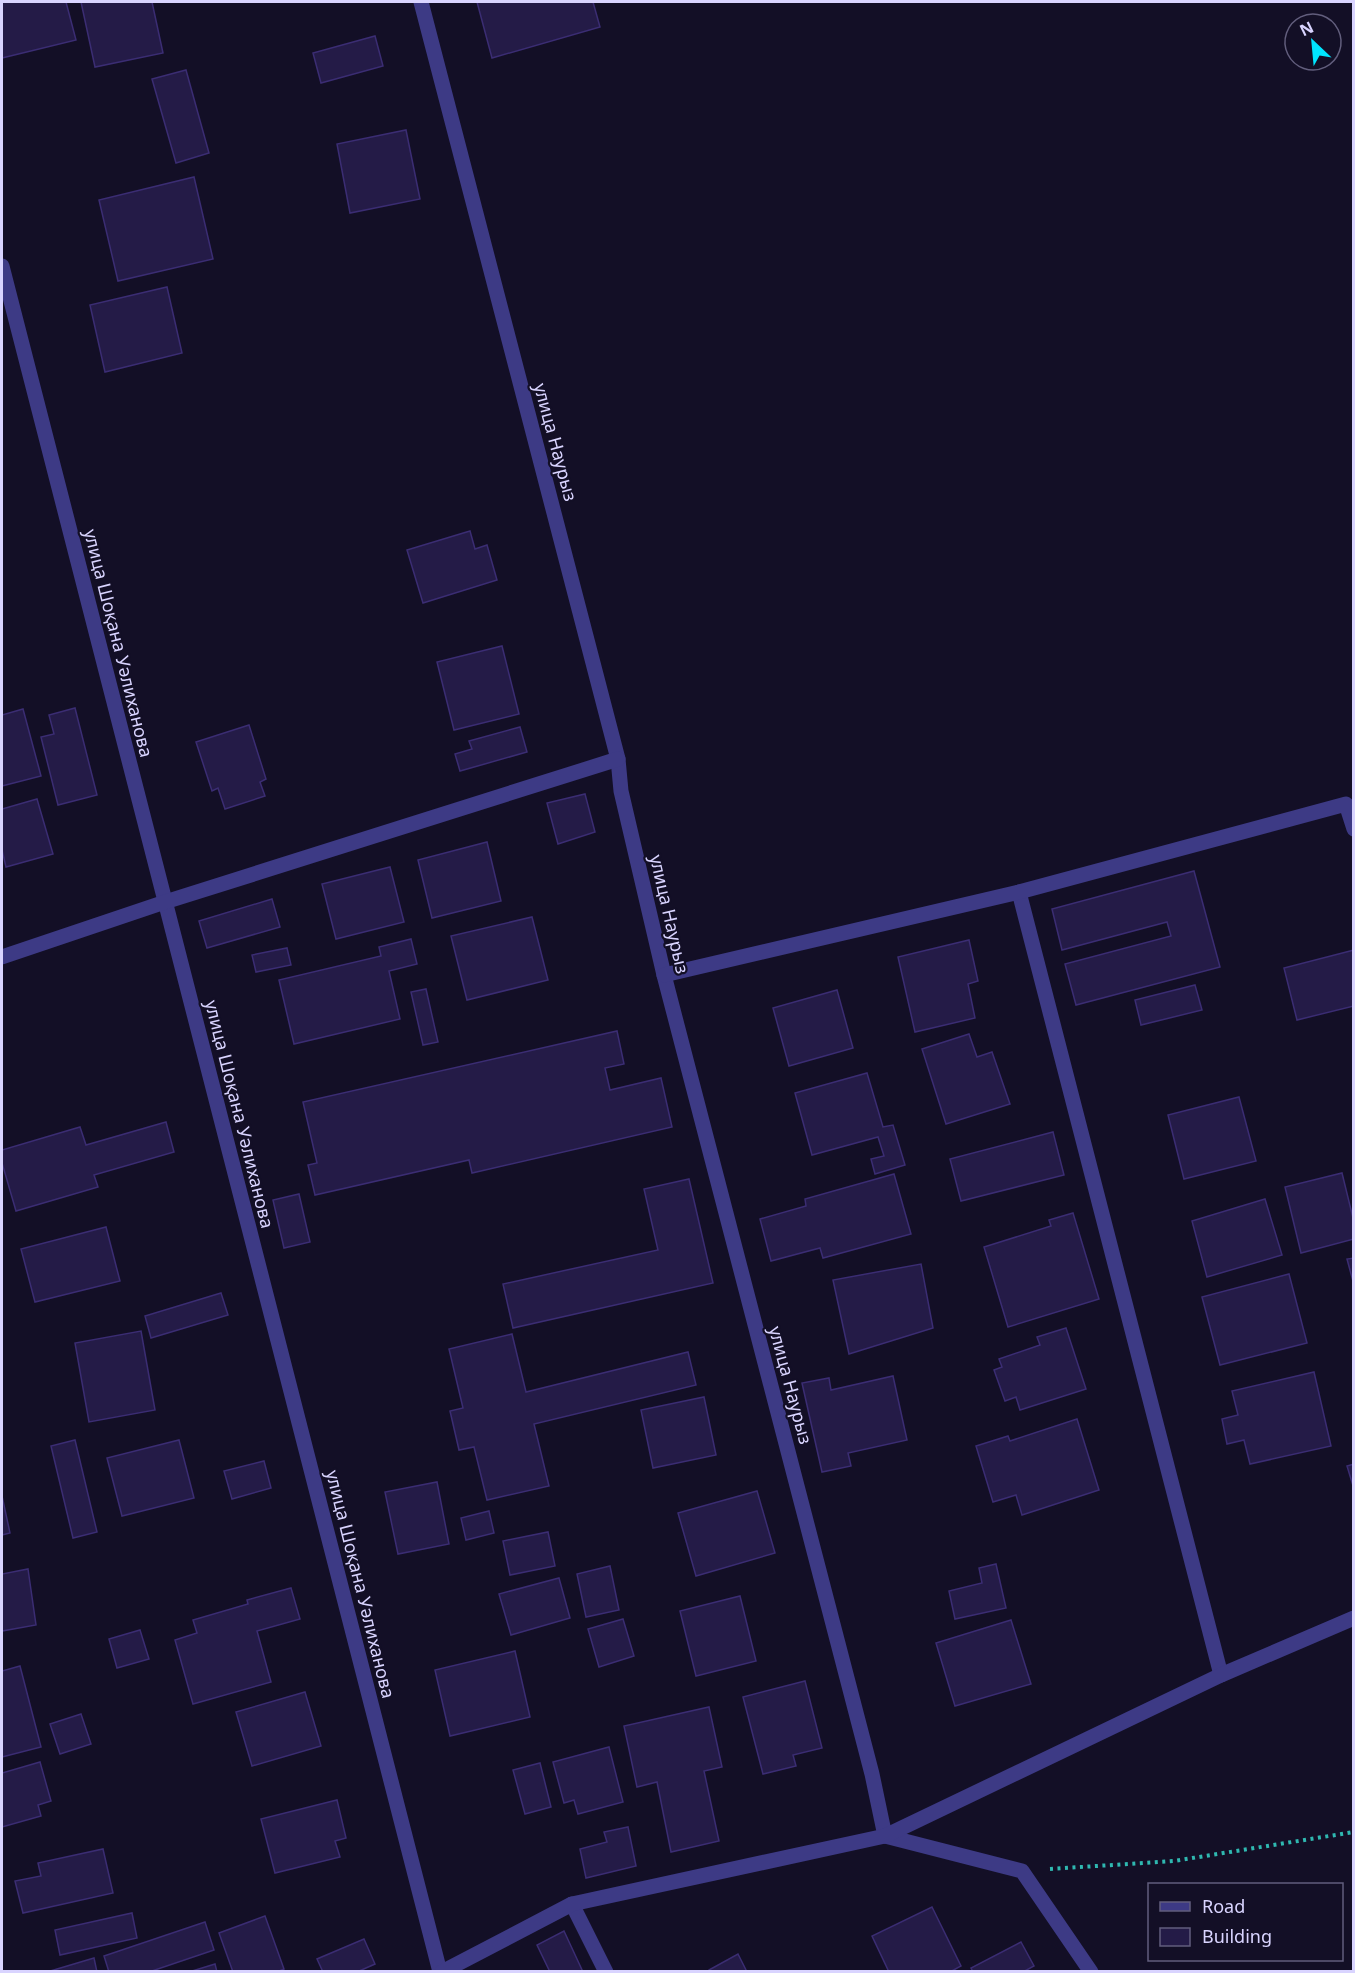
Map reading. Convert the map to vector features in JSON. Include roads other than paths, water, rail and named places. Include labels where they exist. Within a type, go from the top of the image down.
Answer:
[{"type":"street","name":"улица Наурыз","points":[[421,2],[618,759],[621,791],[664,975],[872,1774],[885,1836]]},
{"type":"street","name":"улица Шоқана Уәлиханова","points":[[2,266],[441,1971]]},
{"type":"street","points":[[2,957],[165,902],[618,759]]},
{"type":"street","points":[[664,975],[1019,892],[1350,803],[1353,829]]},
{"type":"street","points":[[1019,892],[1221,1675]]},
{"type":"street","points":[[441,1971],[572,1904],[885,1836],[1221,1675],[1353,1618]]},
{"type":"street","points":[[885,1836],[1022,1871],[1091,1971]]},
{"type":"street","points":[[572,1904],[606,1971]]}]
